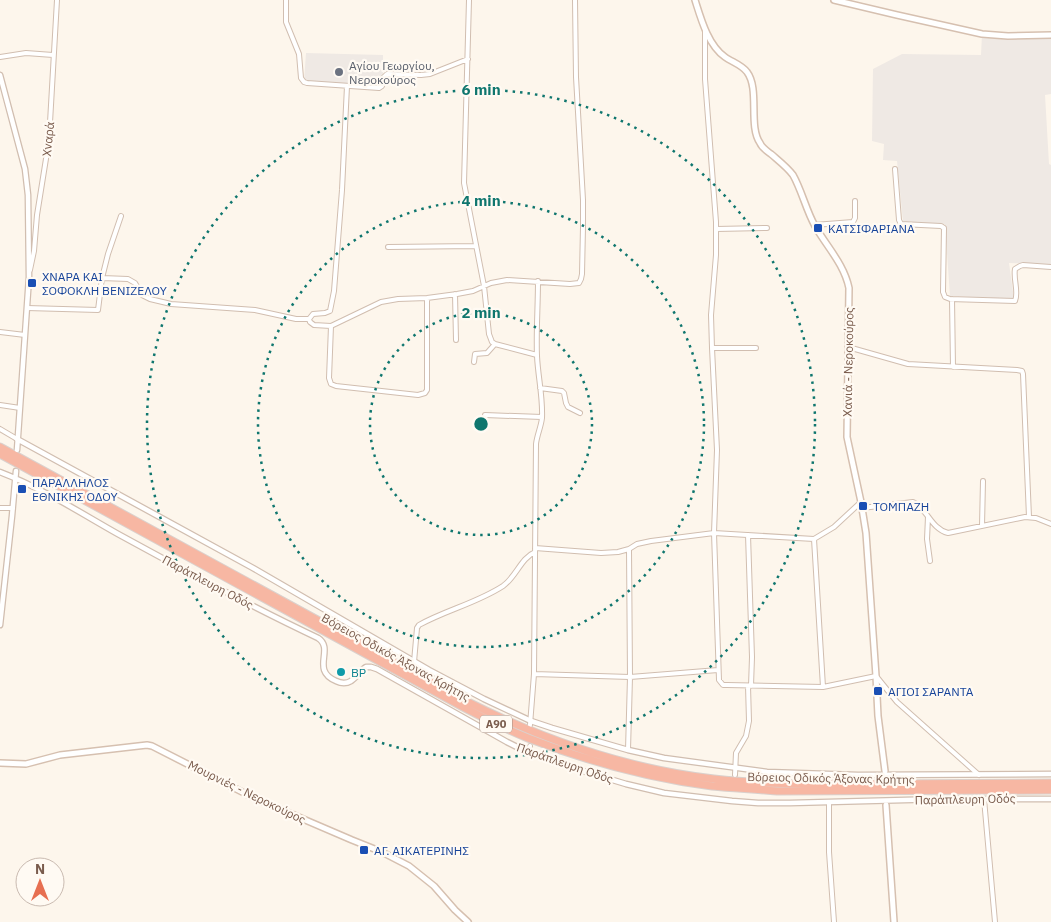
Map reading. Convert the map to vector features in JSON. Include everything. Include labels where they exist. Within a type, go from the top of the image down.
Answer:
[{"type":"highway","name":"Βόρειος Οδικός Άξονας Κρήτης","points":[[0,446],[466,700],[529,730],[577,748],[652,769],[739,782],[818,784],[1051,783]]},
{"type":"highway","name":"Βόρειος Οδικός Άξονας Κρήτης","points":[[0,454],[463,707],[527,738],[576,755],[615,767],[686,782],[730,788],[777,791],[1051,790]]},
{"type":"highway","points":[[324,631],[329,642]]},
{"type":"highway","points":[[366,662],[377,660]]},
{"type":"main road","name":"Χανιά - Νεροκούρος","points":[[695,0],[704,30],[718,51],[747,72],[752,85],[759,143],[793,175],[814,225],[847,278],[849,288],[846,437],[862,505],[870,578],[878,716],[885,771]]},
{"type":"main road","points":[[834,0],[982,34],[1008,36],[1051,35]]},
{"type":"main road","name":"Μουρνιές - Νεροκούρος","points":[[0,763],[26,764],[60,755],[142,745],[152,746],[254,798],[403,862],[434,886],[468,922]]},
{"type":"main road","points":[[886,805],[894,922]]},
{"type":"street","name":"Χναρά","points":[[29,277],[49,140],[57,0]]},
{"type":"street","points":[[286,0],[286,22],[299,54],[302,81],[307,83],[379,88],[382,86],[383,78],[387,74],[421,76],[468,59]]},
{"type":"street","points":[[469,0],[464,182],[484,286],[489,334],[492,342],[495,344],[537,355]]},
{"type":"street","points":[[309,319],[314,325],[331,326],[388,300],[455,294],[472,291],[491,283],[507,280],[579,283],[581,279],[583,227],[574,0]]},
{"type":"street","points":[[704,30],[705,79],[716,229],[716,256],[711,315],[717,450],[714,534],[719,680],[723,685],[823,687],[876,676],[897,702],[978,775]]},
{"type":"street","points":[[0,58],[26,53],[53,56]]},
{"type":"street","name":"Χναρά","points":[[0,75],[21,152],[28,195],[29,277],[17,450]]},
{"type":"street","points":[[309,319],[313,314],[328,312],[333,300],[342,190],[347,86]]},
{"type":"street","points":[[895,169],[899,220],[901,224],[941,226],[944,228],[944,295],[947,298],[1014,300],[1017,296],[1014,276],[1015,269],[1020,266],[1051,267]]},
{"type":"street","points":[[814,225],[853,222],[855,218],[855,201]]},
{"type":"street","points":[[27,308],[98,310],[102,278],[120,216]]},
{"type":"street","points":[[716,229],[767,228]]},
{"type":"street","points":[[388,246],[476,246]]},
{"type":"street","points":[[102,278],[128,279],[135,283],[142,295],[171,304],[255,310],[296,319],[309,319]]},
{"type":"street","points":[[530,723],[534,674],[536,444],[542,417],[537,355],[538,281]]},
{"type":"street","points":[[455,294],[456,340]]},
{"type":"street","points":[[331,326],[329,378],[331,384],[423,395],[427,390],[427,298]]},
{"type":"street","points":[[952,299],[953,367]]},
{"type":"street","points":[[0,332],[25,335]]},
{"type":"street","points":[[474,362],[475,354],[487,352],[495,344]]},
{"type":"street","points":[[848,347],[908,364],[1017,370],[1023,373],[1029,517]]},
{"type":"street","points":[[712,348],[756,348]]},
{"type":"street","points":[[540,388],[562,391],[568,407],[580,413]]},
{"type":"street","points":[[0,405],[20,408]]},
{"type":"street","points":[[485,416],[542,417]]},
{"type":"street","points":[[0,429],[18,439]]},
{"type":"street","name":"Παράπλευρη Οδός","points":[[18,439],[253,568],[414,662],[530,723],[664,758],[767,772],[813,774],[1051,774]]},
{"type":"street","points":[[0,625],[16,471]]},
{"type":"street","name":"Παράπλευρη Οδός","points":[[0,472],[48,494],[192,574],[322,640],[324,647],[324,670],[332,679],[343,683],[349,682],[366,667],[377,669],[529,753],[583,771],[626,784],[680,795],[758,803],[1051,798]]},
{"type":"street","points":[[982,526],[983,481]]},
{"type":"street","points":[[414,662],[417,628],[419,625],[487,595],[506,584],[535,550],[618,552],[650,541],[714,534],[814,539],[834,527],[862,505],[913,502],[944,532],[1029,517],[1051,524]]},
{"type":"street","points":[[0,508],[13,508]]},
{"type":"street","points":[[928,518],[927,538],[930,560]]},
{"type":"street","points":[[734,775],[736,752],[746,736],[749,721],[752,651],[748,535]]},
{"type":"street","points":[[814,539],[823,687]]},
{"type":"street","points":[[628,750],[630,677],[629,549]]},
{"type":"street","points":[[534,674],[630,677],[718,670]]},
{"type":"street","points":[[529,753],[530,746]]},
{"type":"street","points":[[732,801],[733,794]]},
{"type":"street","points":[[984,799],[995,922]]},
{"type":"street","points":[[829,802],[829,852],[834,922]]},
{"type":"shaded area","points":[[982,34],[1051,35],[1051,94],[1045,95],[1049,164],[1051,165],[1051,264],[1009,263],[1014,299],[950,296],[945,224],[903,222],[897,161],[883,160],[884,144],[872,141],[873,69],[902,54],[981,55]]},
{"type":"shaded area","points":[[306,53],[383,55],[383,84],[379,88],[304,82]]},
{"type":"place","name":"Αγίου Γεωργίου, Νεροκούρος","points":[[339,72]]},
{"type":"place","name":"ΚΑΤΣΙΦΑΡΙΑΝΑ","points":[[818,228]]},
{"type":"place","name":"ΧΝΑΡΑ ΚΑΙ ΣΟΦΟΚΛΗ ΒΕΝΙΖΕΛΟΥ","points":[[32,283]]},
{"type":"place","name":"ΠΑΡΑΛΛΗΛΟΣ ΕΘΝΙΚΗΣ ΟΔΟΥ","points":[[22,489]]},
{"type":"place","name":"ΤΟΜΠΑΖΗ","points":[[863,506]]},
{"type":"place","name":"BP","points":[[341,672]]},
{"type":"place","name":"ΑΓΙΟΙ ΣΑΡΑΝΤΑ","points":[[878,691]]},
{"type":"place","name":"ΑΓ. ΑΙΚΑΤΕΡΙΝΗΣ","points":[[364,850]]}]
